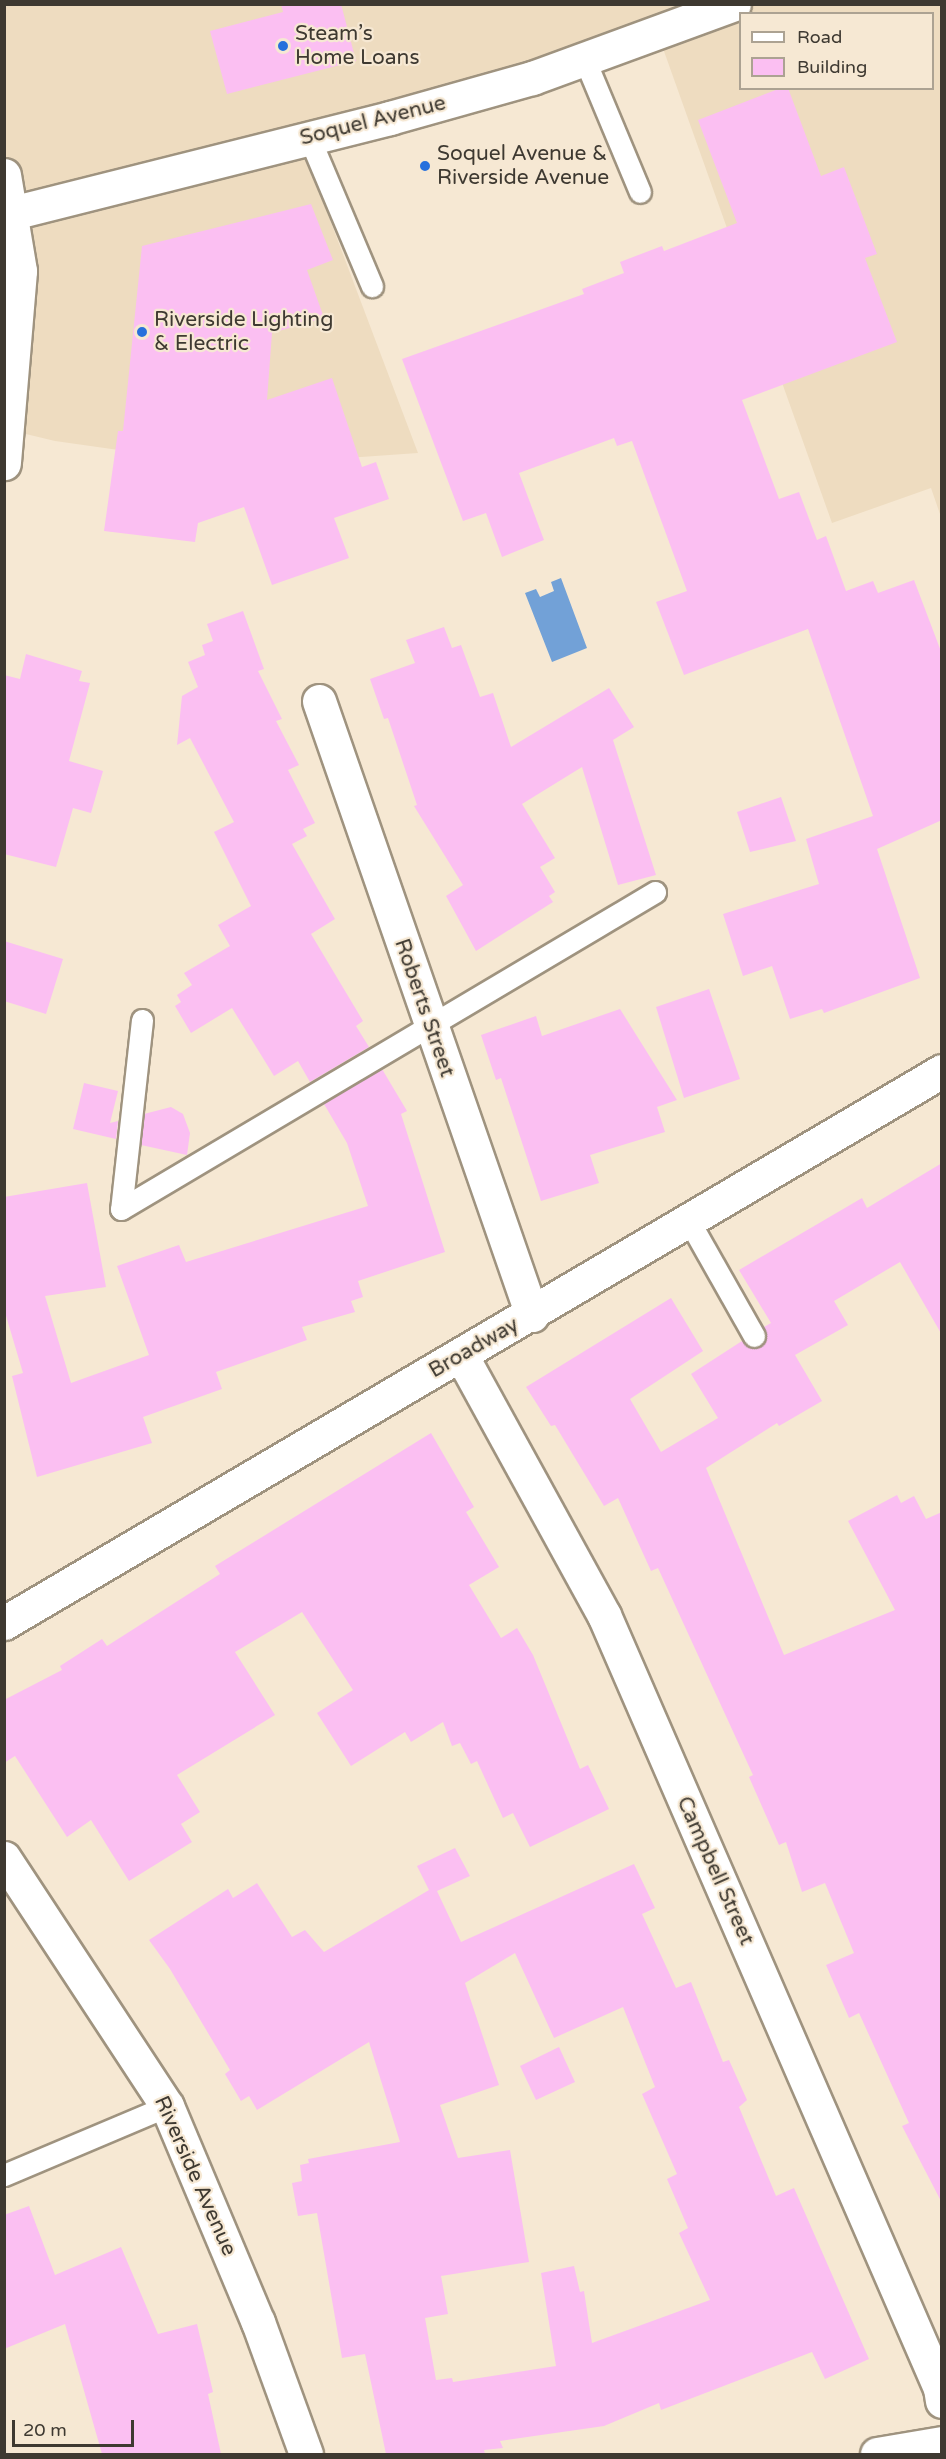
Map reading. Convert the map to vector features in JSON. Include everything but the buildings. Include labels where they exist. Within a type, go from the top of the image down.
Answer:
[{"type":"street","name":"Soquel Avenue","points":[[8,215],[532,78],[734,4]]},
{"type":"street","points":[[4,175],[8,215],[20,271],[6,451]]},
{"type":"street","name":"Roberts Street","points":[[319,701],[532,1315]]},
{"type":"street","name":"Broadway","points":[[4,1623],[532,1315],[942,1071]]},
{"type":"street","name":"Campbell Street","points":[[461,1355],[604,1615],[937,2380],[942,2401]]},
{"type":"street","name":"Riverside Avenue","points":[[4,1858],[167,2106],[258,2322],[306,2454]]},
{"type":"street","points":[[878,2454],[942,2443]]},
{"type":"lane","points":[[584,58],[640,192]]},
{"type":"lane","points":[[309,137],[372,286]]},
{"type":"lane","points":[[142,1020],[121,1209],[431,1028],[655,892]]},
{"type":"lane","points":[[688,1221],[754,1336]]},
{"type":"lane","points":[[4,2175],[167,2106]]},
{"type":"shaded area","points":[[5,5],[941,5],[941,517],[931,488],[832,523],[660,40],[304,151],[418,453],[232,466],[55,441],[5,429]]},
{"type":"water","points":[[561,578],[587,648],[552,662],[525,593],[536,589],[540,597],[554,591],[551,582]]},
{"type":"place","name":"Steam’s Home Loans","points":[[283,46]]},
{"type":"place","name":"Soquel Avenue & Riverside Avenue","points":[[425,166]]},
{"type":"place","name":"Riverside Lighting & Electric","points":[[142,332]]}]
